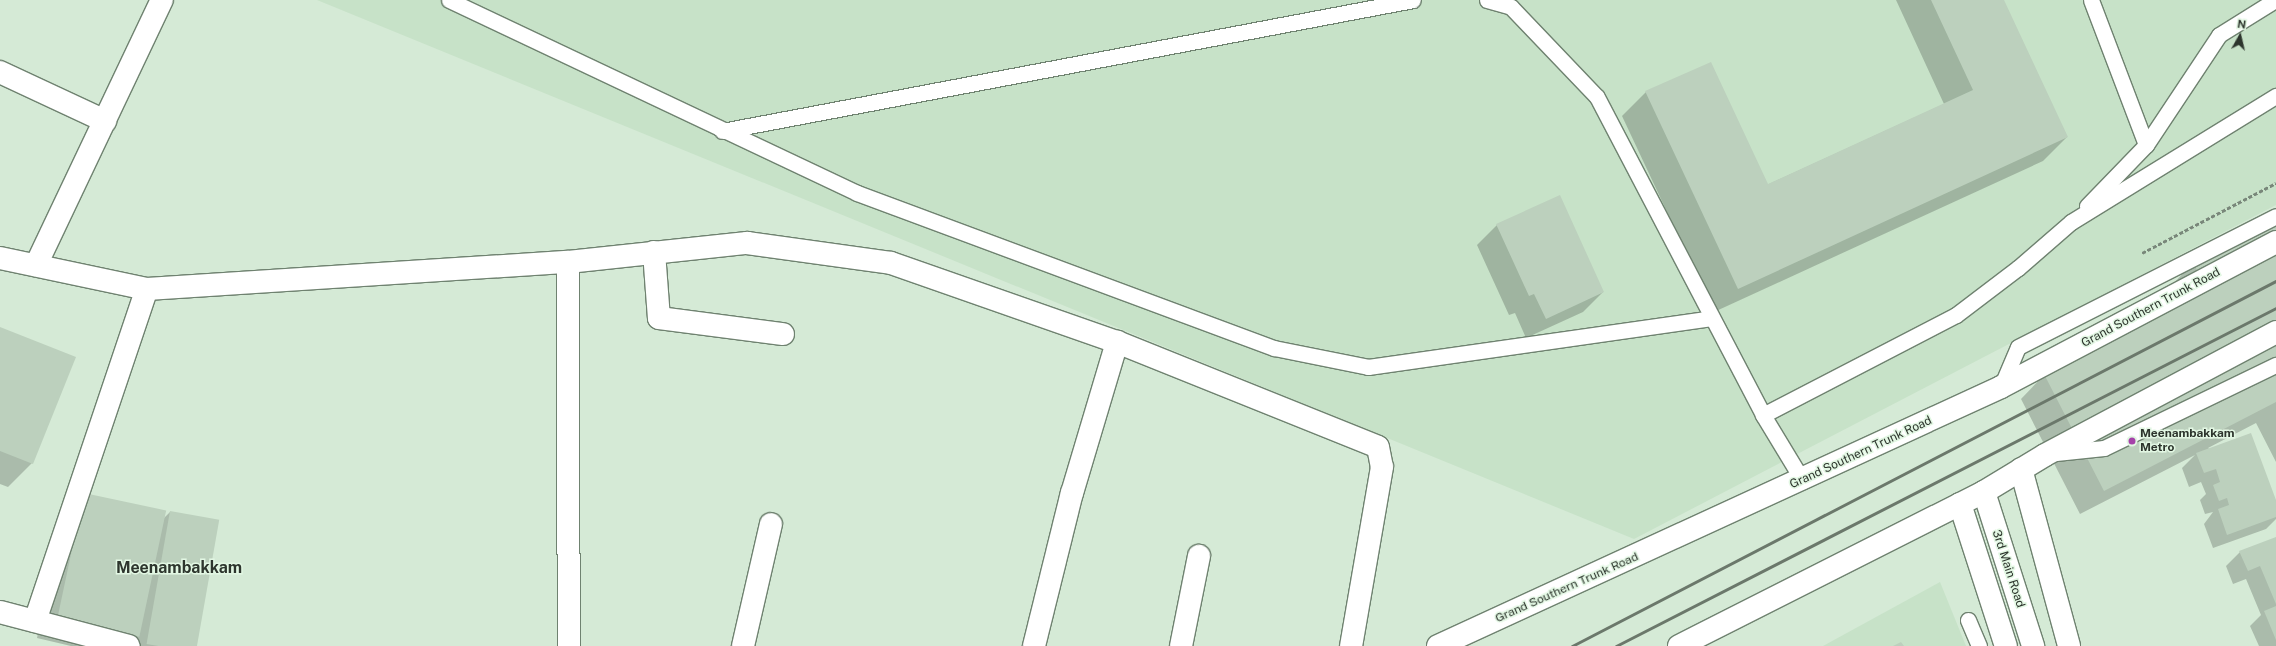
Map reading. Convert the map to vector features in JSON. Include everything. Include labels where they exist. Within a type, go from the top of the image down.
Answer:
[{"type":"street","points":[[36,265],[162,0]]},
{"type":"street","points":[[0,72],[105,121]]},
{"type":"street","name":"Grand Southern Trunk Road","points":[[1438,646],[1803,481],[2001,387],[2276,242]]},
{"type":"street","points":[[0,258],[147,289],[568,262],[747,243],[891,263],[1117,342],[1378,447],[1382,467],[1351,646]]},
{"type":"street","points":[[654,252],[659,318],[783,334]]},
{"type":"street","points":[[568,262],[569,646]]},
{"type":"street","points":[[35,621],[147,289]]},
{"type":"street","points":[[1679,646],[1984,492],[2045,455],[2276,332]]},
{"type":"street","points":[[1034,646],[1072,493],[1117,342]]},
{"type":"street","points":[[2021,469],[2069,646]]},
{"type":"street","name":"3rd Main Road","points":[[1984,492],[2033,646]]},
{"type":"street","points":[[1960,504],[2006,646]]},
{"type":"street","points":[[743,646],[771,524]]},
{"type":"street","points":[[1181,646],[1198,556]]},
{"type":"street","points":[[0,612],[129,646]]},
{"type":"lane","points":[[449,0],[722,131],[857,193],[1274,348],[1368,367],[1712,318]]},
{"type":"lane","points":[[722,131],[1413,0]]},
{"type":"lane","points":[[1487,0],[1512,7],[1597,97],[1763,415],[1803,481]]},
{"type":"lane","points":[[2091,0],[2146,145]]},
{"type":"lane","points":[[1763,415],[1956,315],[2018,268],[2071,222],[2146,145],[2219,35],[2275,0]]},
{"type":"lane","points":[[2071,222],[2276,96]]},
{"type":"lane","points":[[2001,387],[2018,347],[2276,216]]},
{"type":"lane","points":[[2045,455],[2104,448],[2276,364]]},
{"type":"lane","points":[[1968,620],[1979,646]]},
{"type":"path","points":[[2136,256],[2276,183]]},
{"type":"shaded area","points":[[317,0],[2276,0],[2276,205],[1634,539]]},
{"type":"shaded area","points":[[1940,582],[1966,646],[1823,646]]},
{"type":"building","points":[[1931,0],[2004,0],[2068,137],[1738,289],[1645,91],[1711,62],[1768,184],[1973,90]]},
{"type":"building","points":[[1560,195],[1604,292],[1546,319],[1534,294],[1529,296],[1496,224]]},
{"type":"building","points":[[2276,219],[2276,402],[2104,491],[2044,374],[2207,290],[2193,262]]},
{"type":"building","points":[[0,327],[76,357],[33,464],[0,451]]},
{"type":"building","points":[[2251,433],[2276,500],[2276,517],[2227,535],[2218,509],[2229,505],[2227,498],[2219,501],[2213,485],[2220,482],[2216,469],[2204,473],[2196,453]]},
{"type":"building","points":[[84,493],[166,510],[139,637],[57,619]]},
{"type":"building","points":[[170,511],[219,520],[197,646],[158,646],[147,644]]},
{"type":"building","points":[[2276,537],[2276,604],[2260,566],[2248,571],[2239,551]]},
{"type":"building","points":[[2276,606],[2276,640],[2264,611]]},
{"type":"building","points":[[1901,642],[1904,646],[1893,646]]},
{"type":"railway","points":[[1572,646],[2276,281]]},
{"type":"railway","points":[[1616,646],[2276,308]]},
{"type":"place","name":"Meenambakkam Metro","points":[[2132,441]]},
{"type":"district","name":"Meenambakkam","points":[[179,568]]}]
